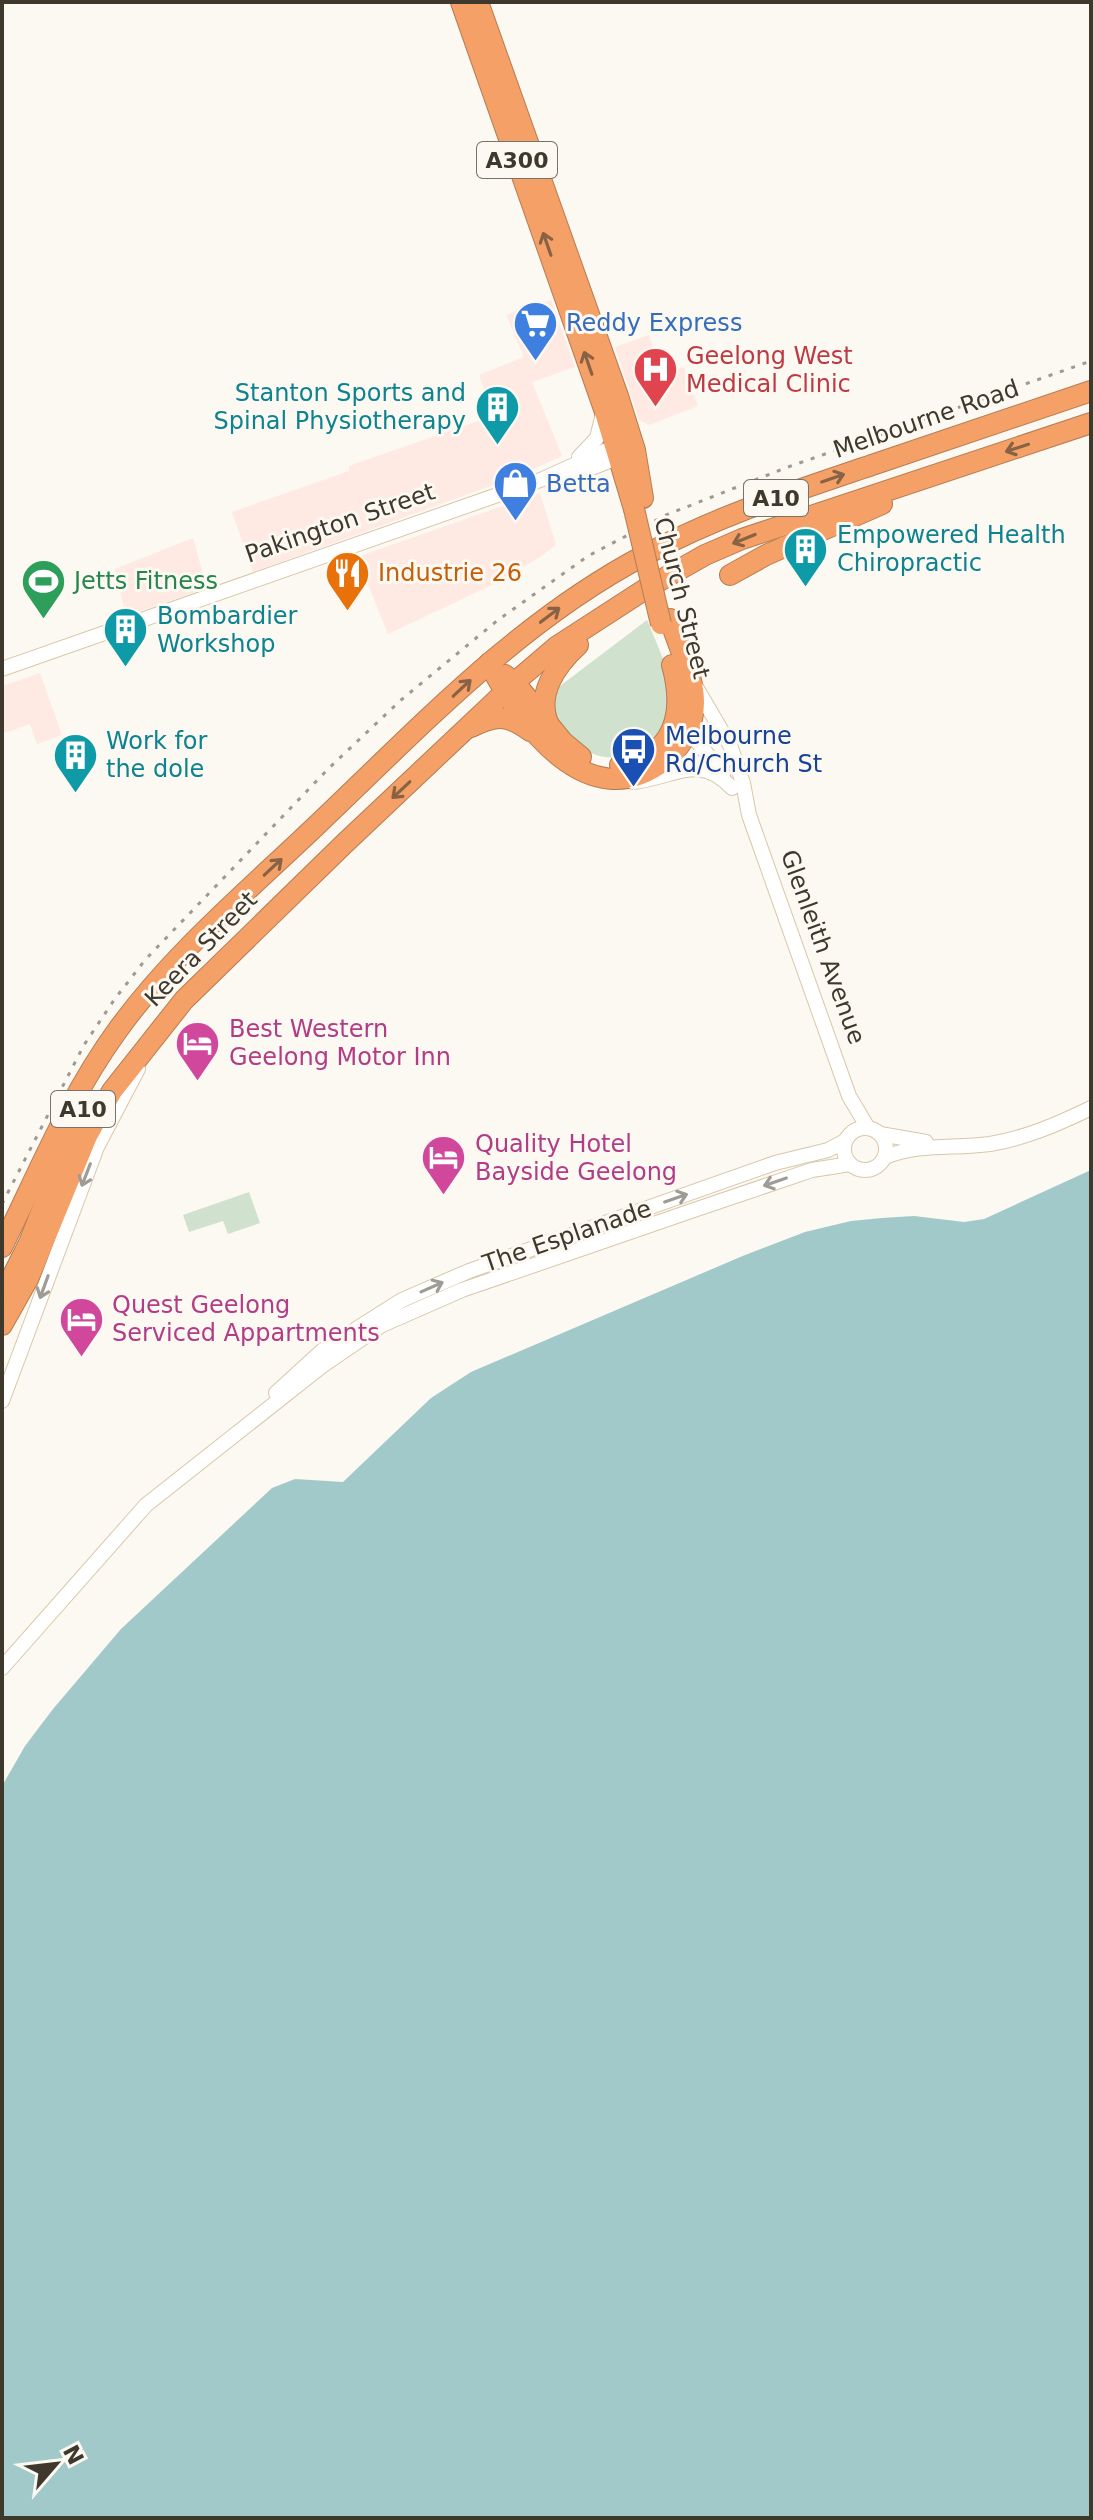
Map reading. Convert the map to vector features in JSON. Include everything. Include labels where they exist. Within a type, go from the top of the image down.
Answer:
[{"type":"highway","name":"Church Street","points":[[461,2],[604,409],[626,448]]},
{"type":"highway","name":"Church Street","points":[[478,2],[626,448],[665,622],[679,708],[673,728],[657,748],[638,760],[617,765],[598,763],[579,756],[509,688]]},
{"type":"highway","name":"Melbourne Road","points":[[489,663],[592,586],[690,532],[759,504],[1091,391]]},
{"type":"highway","name":"A10","points":[[509,688],[556,647],[631,597],[742,539],[1091,423]]},
{"type":"highway","points":[[730,575],[766,555],[900,497],[961,466]]},
{"type":"highway","points":[[550,726],[545,706],[557,666],[631,597]]},
{"type":"highway","name":"Church Street","points":[[665,622],[681,654],[694,697],[688,730]]},
{"type":"highway","name":"Church Street","points":[[489,663],[549,748],[574,768],[595,777]]},
{"type":"highway","name":"Keera Street","points":[[197,941],[489,663]]},
{"type":"highway","name":"Keera Street","points":[[154,1036],[209,973],[509,688]]},
{"type":"highway","name":"Glenleith Avenue","points":[[679,708],[688,730]]},
{"type":"highway","points":[[458,736],[486,721],[511,718],[549,748]]},
{"type":"highway","points":[[595,777],[617,779],[644,772],[669,757],[688,730]]},
{"type":"highway","name":"A10","points":[[2,1297],[29,1243],[62,1155],[96,1084],[125,1036],[197,941]]},
{"type":"highway","points":[[2,1247],[66,1115],[93,1067],[152,987],[197,941]]},
{"type":"highway","name":"A10","points":[[2,1325],[29,1277],[93,1125],[124,1073],[154,1036]]},
{"type":"street","points":[[560,473],[595,441],[604,409]]},
{"type":"street","name":"Pakington Street","points":[[2,669],[560,473],[579,473],[626,448]]},
{"type":"street","name":"Glenleith Avenue","points":[[681,654],[709,713],[730,745],[743,783],[749,815],[849,1096],[874,1131]]},
{"type":"street","name":"Glenleith Avenue","points":[[688,730],[714,761],[749,815]]},
{"type":"street","points":[[595,777],[640,781],[714,761],[730,745]]},
{"type":"street","points":[[694,768],[711,770],[732,788]]},
{"type":"street","name":"Keera Street","points":[[2,1401],[92,1158],[154,1036]]},
{"type":"street","name":"Glenleith Avenue","points":[[846,1139],[849,1096]]},
{"type":"street","points":[[885,1157],[911,1148],[989,1144],[1022,1137],[1091,1108]]},
{"type":"street","points":[[874,1131],[886,1145],[885,1157],[869,1170],[855,1168],[844,1154],[846,1139],[856,1130],[874,1131],[918,1139],[938,1145]]},
{"type":"street","name":"The Esplanade","points":[[314,1365],[389,1307],[469,1271],[775,1163],[828,1150],[846,1139]]},
{"type":"street","name":"The Esplanade","points":[[314,1365],[382,1325],[462,1290],[812,1170],[850,1164]]},
{"type":"street","points":[[2,1655],[133,1509],[314,1365]]},
{"type":"street","points":[[2,1668],[146,1505],[314,1365]]},
{"type":"shaded area","points":[[551,300],[575,367],[532,382],[562,456],[518,476],[253,572],[232,512],[349,471],[349,466],[493,416],[479,375],[524,357],[506,315]]},
{"type":"shaded area","points":[[649,335],[662,374],[684,367],[698,406],[649,425],[639,420],[615,347]]},
{"type":"shaded area","points":[[540,493],[556,545],[492,585],[388,634],[357,557]]},
{"type":"shaded area","points":[[193,538],[207,588],[126,616],[115,569]]},
{"type":"shaded area","points":[[40,673],[62,735],[37,744],[30,724],[2,734],[2,686]]},
{"type":"green space","points":[[647,620],[669,677],[671,696],[664,724],[656,736],[633,753],[605,757],[591,753],[574,742],[551,715],[552,692]]},
{"type":"green space","points":[[249,1192],[260,1223],[228,1234],[223,1221],[189,1232],[183,1215]]},
{"type":"water","points":[[1091,1170],[1091,2518],[2,2518],[2,1786],[25,1746],[53,1709],[121,1629],[272,1488],[295,1479],[343,1482],[431,1398],[471,1372],[805,1232],[851,1221],[882,1218],[914,1216],[964,1222],[984,1219]]},
{"type":"railway","points":[[2,1204],[84,1045],[145,960],[329,768],[401,700],[498,620],[588,556],[666,515],[788,467],[1091,361]]},
{"type":"place","name":"Reddy Express","points":[[535,362]]},
{"type":"place","name":"Geelong West Medical Clinic","points":[[655,409]]},
{"type":"place","name":"Stanton Sports and Spinal Physiotherapy","points":[[497,446]]},
{"type":"place","name":"Betta","points":[[515,523]]},
{"type":"place","name":"Empowered Health Chiropractic","points":[[806,588]]},
{"type":"place","name":"Industrie 26","points":[[347,612]]},
{"type":"place","name":"Jetts Fitness","points":[[43,620]]},
{"type":"place","name":"Bombardier Workshop","points":[[126,669]]},
{"type":"place","name":"Melbourne Rd/Church St","points":[[634,789]]},
{"type":"place","name":"Work for the dole","points":[[75,794]]},
{"type":"place","name":"Best Western Geelong Motor Inn","points":[[198,1082]]},
{"type":"place","name":"Quality Hotel Bayside Geelong","points":[[444,1197]]},
{"type":"place","name":"Quest Geelong Serviced Appartments","points":[[81,1358]]}]
